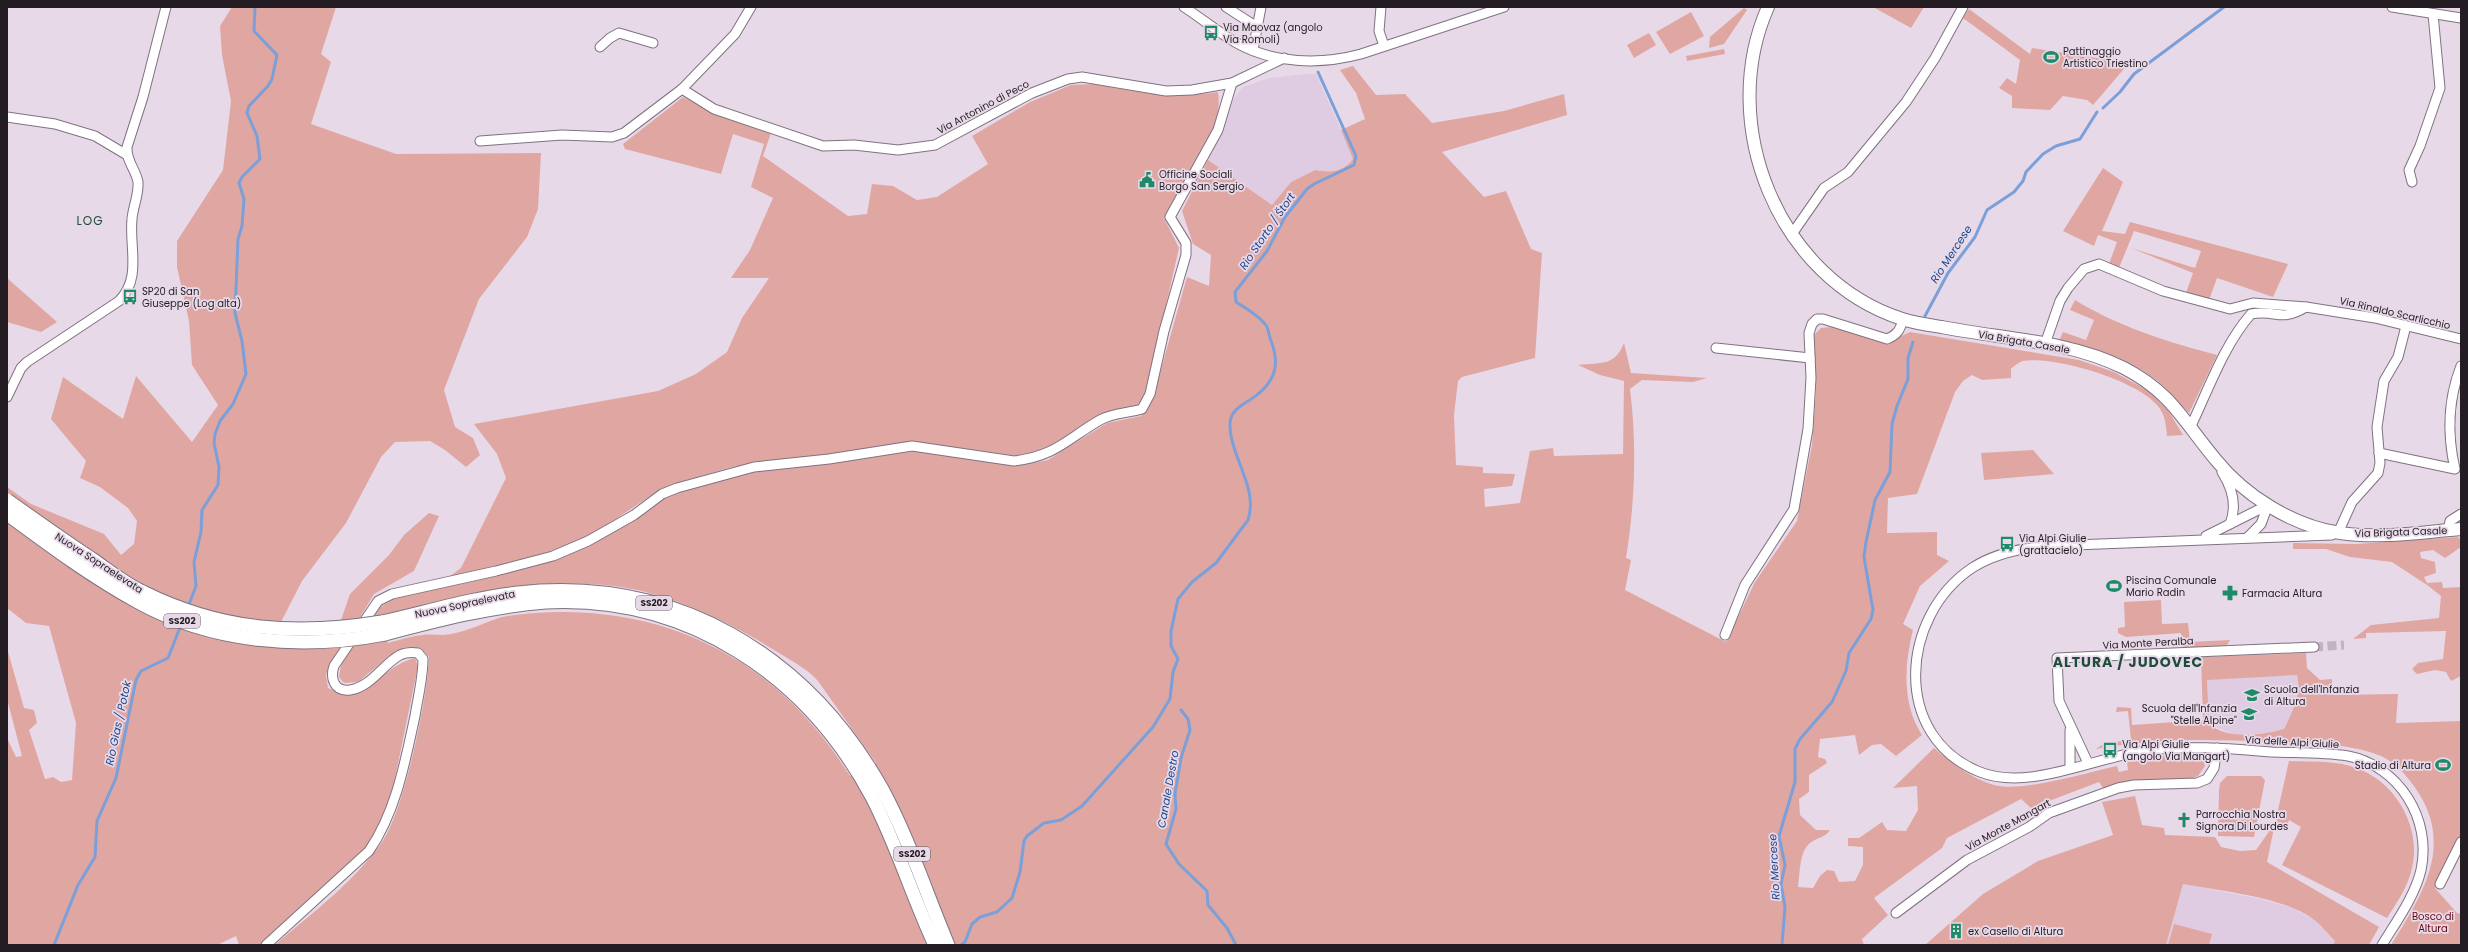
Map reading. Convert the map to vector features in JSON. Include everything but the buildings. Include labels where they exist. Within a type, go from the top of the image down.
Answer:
[{"type":"highway","name":"Nuova Sopraelevata","points":[[7,500],[142,592],[189,612],[237,624],[281,630],[384,628]]},
{"type":"highway","name":"Nuova Sopraelevata","points":[[7,514],[72,562],[138,603],[185,622],[242,637],[302,643],[333,642],[384,628],[484,610],[546,602],[597,604],[646,612],[704,633],[769,672],[816,715],[863,770],[892,809],[905,836],[948,945]]},
{"type":"highway","name":"Nuova Sopraelevata","points":[[863,770],[935,945]]},
{"type":"main road","name":"Via Brigata Casale","points":[[1768,7],[1758,38],[1749,82],[1749,115],[1756,155],[1772,203],[1792,234],[1820,269],[1838,284],[1858,298],[1903,320],[2045,344],[2091,354],[2122,367],[2149,382],[2191,426],[2214,458],[2234,481],[2268,505],[2314,527],[2338,533],[2351,534],[2461,529]]},
{"type":"street","points":[[7,397],[21,368],[27,362],[119,301],[128,291],[132,279],[132,224],[138,190],[138,181],[127,155],[132,125],[143,97],[166,7]]},
{"type":"street","points":[[480,141],[562,135],[618,135],[632,130],[682,89],[735,34],[751,7]]},
{"type":"street","points":[[1184,7],[1235,42],[1253,50],[1303,61],[1339,60],[1462,22],[1504,7]]},
{"type":"street","points":[[1226,7],[1257,27]]},
{"type":"street","points":[[1253,50],[1262,7]]},
{"type":"street","points":[[1381,7],[1380,31],[1384,46]]},
{"type":"street","points":[[1792,234],[1824,188],[1848,172],[1906,102],[1935,58],[1962,7]]},
{"type":"street","points":[[2392,7],[2461,18]]},
{"type":"street","points":[[2412,182],[2409,170],[2420,146],[2440,88],[2433,14]]},
{"type":"street","points":[[600,47],[610,38],[619,33],[653,43]]},
{"type":"street","name":"Via Antonino di Peco","points":[[682,89],[714,109],[823,146],[861,146],[898,150],[935,145],[1032,93],[1068,79],[1082,77],[1166,91],[1192,90],[1232,82],[1284,58]]},
{"type":"street","points":[[266,945],[369,851],[379,837],[394,800],[406,756],[423,673],[423,659],[418,653],[409,652],[400,656],[361,686],[350,690],[341,689],[334,684],[331,674],[334,666],[378,601],[392,594],[411,588],[496,571],[552,556],[588,541],[615,526],[662,494],[737,470],[912,446],[1014,461],[1029,459],[1062,447],[1102,419],[1142,409],[1150,394],[1186,255],[1186,243],[1170,217],[1218,130],[1232,82]]},
{"type":"street","points":[[7,117],[55,124],[95,136],[127,155]]},
{"type":"street","name":"Via Rinaldo Scarlicchio","points":[[2045,344],[2060,301],[2077,277],[2093,265],[2099,264],[2163,291],[2230,309],[2253,302],[2341,311],[2461,339]]},
{"type":"street","points":[[2191,426],[2221,363],[2243,323],[2251,314],[2260,312],[2292,316],[2306,307]]},
{"type":"street","points":[[1725,634],[1745,585],[1794,509],[1808,429],[1810,358],[1809,333],[1812,324],[1817,319],[1834,322],[1887,339],[1894,337],[1900,330],[1903,320]]},
{"type":"street","points":[[2338,533],[2352,502],[2378,474],[2379,453],[2377,427],[2384,381],[2398,356],[2406,326]]},
{"type":"street","points":[[1716,348],[1810,358]]},
{"type":"street","points":[[2379,453],[2455,469],[2450,433],[2451,394],[2461,366]]},
{"type":"street","points":[[2214,458],[2226,477],[2234,501],[2234,513],[2230,524]]},
{"type":"street","points":[[2248,537],[2261,524],[2268,505]]},
{"type":"street","name":"Via delle Alpi Giulie","points":[[2197,539],[2210,535],[2268,505]]},
{"type":"street","points":[[2448,530],[2450,521],[2461,514]]},
{"type":"street","name":"Via delle Alpi Giulie","points":[[2351,534],[2197,539],[2035,547],[2004,553],[1972,568],[1961,577],[1940,600],[1931,614],[1917,657],[1916,689],[1927,725],[1942,746],[1967,766],[1990,776],[2004,778],[2032,778],[2123,753],[2163,748],[2217,748],[2348,756],[2376,766],[2405,792],[2416,811],[2421,828],[2423,851],[2421,870],[2412,893],[2382,945]]},
{"type":"street","name":"Via Monte Peralba","points":[[2088,762],[2070,729],[2059,701],[2057,658],[2314,647]]},
{"type":"street","name":"Via Monte Peralba","points":[[2070,729],[2070,768]]},
{"type":"street","name":"Via Monte Mangart","points":[[1896,913],[1966,860],[2029,827],[2049,813],[2118,788],[2134,785],[2197,783],[2207,779],[2214,768],[2217,748]]},
{"type":"street","points":[[2440,884],[2461,842]]},
{"type":"shaded area","points":[[1316,74],[1354,159],[1349,165],[1342,169],[1327,172],[1314,170],[1291,182],[1272,205],[1208,160],[1223,129],[1233,100],[1243,87],[1269,78]]},
{"type":"shaded area","name":"Scuola dell'Infanzia di Altura","points":[[2297,675],[2299,682],[2294,708],[2284,729],[2267,733],[2235,735],[2209,724],[2207,679]]},
{"type":"shaded area","points":[[2183,884],[2260,899],[2293,908],[2313,919],[2335,941],[2333,945],[2166,945]]},
{"type":"green space","points":[[232,7],[336,7],[321,54],[331,62],[311,124],[396,154],[541,153],[538,209],[527,237],[479,299],[444,390],[455,427],[473,438],[480,455],[466,467],[445,450],[430,441],[395,442],[381,457],[346,523],[302,581],[280,624],[340,623],[350,594],[389,555],[404,535],[429,513],[439,516],[414,571],[374,594],[326,674],[328,688],[341,692],[353,691],[374,682],[404,662],[415,658],[418,666],[393,788],[375,836],[355,861],[260,945],[239,945],[236,936],[217,945],[7,945],[7,738],[16,757],[22,756],[7,699],[7,648],[24,708],[34,710],[37,723],[29,730],[45,779],[53,777],[61,782],[72,780],[76,723],[49,626],[26,623],[7,608],[7,487],[31,504],[104,534],[121,555],[134,544],[137,521],[128,508],[100,487],[80,478],[86,461],[51,419],[63,377],[123,419],[136,376],[192,442],[218,405],[192,365],[189,321],[177,267],[177,241],[223,170],[231,101],[222,55],[220,26]]},
{"type":"green space","points":[[1873,7],[1924,7],[1911,28]]},
{"type":"green space","points":[[1744,8],[1747,10],[1724,44],[1709,48],[1710,37]]},
{"type":"green space","name":"Pattinaggio Artistico Triestino","points":[[1969,9],[2030,54],[2032,48],[2129,63],[2093,105],[2087,100],[2063,96],[2050,110],[2012,108],[2012,96],[1999,88],[2007,78],[2016,84],[2020,60],[1963,18]]},
{"type":"green space","points":[[1691,12],[1704,36],[1670,54],[1656,32]]},
{"type":"green space","points":[[1649,33],[1656,45],[1634,58],[1627,45]]},
{"type":"green space","points":[[1724,49],[1725,54],[1687,61],[1686,56]]},
{"type":"green space","points":[[1353,66],[1376,95],[1405,94],[1432,123],[1504,111],[1564,94],[1567,115],[1442,152],[1484,197],[1506,191],[1531,249],[1542,253],[1535,358],[1462,377],[1458,381],[1454,415],[1456,465],[1483,467],[1483,473],[1515,474],[1512,486],[1484,489],[1485,507],[1520,503],[1530,451],[1553,448],[1554,456],[1623,454],[1624,381],[1600,375],[1578,365],[1600,363],[1611,360],[1620,351],[1624,343],[1631,373],[1707,378],[1693,382],[1642,380],[1630,389],[1634,431],[1634,474],[1626,558],[1631,560],[1625,590],[1726,642],[1755,582],[1797,521],[1812,445],[1816,392],[1814,335],[1821,328],[1831,327],[1886,343],[1910,332],[2079,360],[2114,372],[2147,390],[2168,410],[2183,435],[2167,436],[2166,423],[2162,412],[2157,405],[2146,396],[2114,379],[2074,366],[2037,360],[2023,361],[2011,369],[2011,378],[1982,380],[1972,375],[1963,381],[1955,392],[1917,494],[1888,498],[1887,533],[1937,532],[1937,555],[1949,561],[1920,586],[1903,624],[1913,630],[1907,670],[1908,697],[1911,710],[1922,735],[1896,756],[1881,744],[1872,745],[1859,755],[1855,735],[1820,739],[1818,757],[1825,759],[1827,763],[1809,775],[1809,792],[1799,799],[1800,815],[1816,830],[1830,830],[1826,835],[1813,841],[1806,847],[1802,857],[1798,887],[1813,888],[1820,876],[1827,870],[1834,871],[1839,882],[1855,881],[1863,865],[1863,847],[1848,846],[1848,838],[1859,838],[1882,822],[1887,830],[1906,831],[1918,810],[1917,786],[1893,788],[1934,748],[1969,774],[1985,782],[2006,787],[2055,781],[2117,766],[2119,772],[2128,770],[2127,762],[2174,754],[2202,757],[2205,766],[2198,776],[2188,780],[2134,780],[2103,788],[2099,782],[2031,808],[2021,799],[1947,838],[1942,848],[1874,898],[1888,915],[1862,939],[1864,945],[275,945],[346,884],[371,857],[382,842],[390,827],[398,806],[406,780],[419,724],[428,675],[429,657],[421,648],[405,647],[388,657],[358,682],[344,683],[339,677],[341,665],[380,607],[397,597],[475,581],[588,546],[628,524],[664,498],[694,487],[749,472],[821,465],[915,451],[1024,465],[1048,460],[1107,423],[1141,416],[1152,401],[1187,277],[1209,286],[1211,255],[1193,244],[1182,211],[1208,160],[1272,205],[1291,182],[1315,170],[1331,171],[1345,167],[1353,159],[1341,130],[1365,119],[1356,93],[1340,70]],"holes":[[[538,584],[605,585],[637,590],[681,603],[724,622],[765,644],[806,670],[814,677],[876,763],[850,776],[822,736],[790,701],[755,672],[716,648],[675,631],[631,619],[584,613],[535,613],[500,618],[451,634],[419,636],[388,643],[380,615],[508,587]]]},
{"type":"green space","points":[[1095,84],[1156,94],[1187,95],[1218,92],[1219,108],[1210,141],[1202,158],[1164,218],[1179,248],[1146,393],[1137,406],[1106,414],[1089,422],[1063,441],[1039,452],[1017,456],[918,442],[732,467],[683,481],[655,493],[590,536],[551,551],[485,570],[450,576],[461,568],[506,478],[497,454],[474,424],[658,391],[696,374],[727,352],[742,318],[769,278],[731,278],[750,250],[773,198],[751,187],[764,144],[733,134],[721,174],[625,149],[623,144],[683,97],[722,117],[771,133],[763,156],[848,216],[867,214],[872,184],[893,186],[917,200],[937,197],[988,164],[972,136],[1030,102],[1071,85]]},
{"type":"green space","points":[[2103,168],[2123,182],[2102,231],[2125,234],[2130,222],[2288,264],[2273,297],[2217,278],[2209,300],[2186,293],[2193,273],[2131,248],[2195,268],[2201,251],[2134,231],[2119,268],[2109,264],[2117,242],[2098,235],[2094,246],[2063,231]]},
{"type":"green space","points":[[7,278],[57,322],[41,332],[7,322]]},
{"type":"green space","points":[[2075,300],[2092,310],[2144,333],[2217,355],[2189,413],[2163,386],[2136,367],[2112,355],[2059,341],[2063,332],[2086,340],[2094,320],[2070,310]]},
{"type":"green space","points":[[2033,450],[2054,474],[1984,480],[1981,453]]},
{"type":"green space","points":[[2458,537],[2461,541],[2461,547],[2445,558],[2433,550],[2420,552],[2421,558],[2435,562],[2436,573],[2424,577],[2427,583],[2442,582],[2443,588],[2461,587],[2461,676],[2451,681],[2446,672],[2435,670],[2417,674],[2412,669],[2418,663],[2443,659],[2446,631],[2366,633],[2366,638],[2353,639],[2371,625],[2439,618],[2441,596],[2392,562],[2350,557],[2326,549],[2293,549],[2293,543],[2356,544]]},
{"type":"green space","points":[[2161,600],[2162,624],[2188,623],[2190,642],[2230,640],[2227,645],[2219,647],[2183,649],[2181,633],[2126,637],[2118,633],[2118,628],[2125,627],[2124,602]]},
{"type":"green space","name":"Bosco di Altura","points":[[2306,653],[2307,668],[2320,680],[2332,679],[2332,695],[2398,694],[2396,723],[2461,721],[2461,835],[2435,888],[2457,913],[2461,914],[2461,945],[2391,945],[2423,889],[2430,870],[2433,850],[2433,830],[2427,810],[2409,779],[2401,770],[2381,756],[2368,751],[2341,746],[2247,741],[2162,741],[2118,745],[2096,749],[2105,743],[2131,740],[2128,711],[2116,712],[2117,707],[2131,708],[2132,725],[2203,720],[2201,657]],"holes":[[[2297,675],[2298,682],[2295,703],[2284,729],[2266,733],[2245,735],[2226,732],[2209,724],[2207,680]]]},
{"type":"green space","points":[[2289,761],[2323,762],[2348,765],[2370,774],[2383,783],[2402,808],[2409,822],[2413,837],[2414,852],[2408,882],[2387,918],[2282,865],[2301,827],[2289,820],[2287,826],[2275,823]]},
{"type":"green space","points":[[2227,776],[2261,776],[2265,780],[2254,837],[2218,836],[2220,783]]},
{"type":"green space","points":[[2135,796],[2142,825],[2164,828],[2165,835],[2215,837],[2221,847],[2240,851],[2256,850],[2275,823],[2267,862],[2379,927],[2369,945],[2333,945],[2335,941],[2316,921],[2301,911],[2286,905],[2233,892],[2183,884],[2166,945],[1925,945],[1983,894],[2038,861],[2113,835],[2102,802]]},
{"type":"green space","points":[[2174,924],[2212,934],[2209,945],[2168,945]]},
{"type":"waterway","name":"Rio Gias / Potok","points":[[188,607],[196,586],[194,562],[201,532],[202,510],[218,485],[219,467],[214,443],[215,434],[220,421],[233,404],[246,374],[242,341],[235,313],[238,239],[242,226],[244,199],[239,183],[242,177],[260,159],[257,136],[247,113],[249,106],[268,86],[272,79],[277,55],[254,31],[255,7]]},
{"type":"waterway","name":"Rio Mercese","points":[[2103,108],[2120,92],[2134,74],[2224,7]]},
{"type":"waterway","name":"Rio Storto / Štort","points":[[961,945],[965,942],[972,924],[980,917],[997,912],[1012,898],[1020,872],[1024,841],[1027,836],[1044,823],[1061,820],[1082,806],[1153,727],[1170,699],[1173,672],[1178,659],[1171,646],[1171,631],[1178,599],[1192,582],[1216,563],[1248,520],[1250,496],[1234,447],[1230,423],[1233,413],[1258,394],[1270,382],[1275,368],[1275,354],[1268,329],[1262,321],[1248,309],[1236,302],[1235,292],[1267,251],[1285,217],[1307,189],[1314,184],[1354,165],[1356,156],[1318,72]]},
{"type":"waterway","name":"Rio Mercese","points":[[1925,316],[1948,273],[1975,237],[1987,210],[2014,192],[2023,181],[2026,172],[2043,154],[2056,146],[2080,139],[2097,112]]},
{"type":"waterway","name":"Rio Mercese","points":[[1782,945],[1785,907],[1781,884],[1785,865],[1779,836],[1795,782],[1795,749],[1800,739],[1832,702],[1846,671],[1849,653],[1871,619],[1873,610],[1864,557],[1866,542],[1875,500],[1890,472],[1892,424],[1897,406],[1908,379],[1908,358],[1913,342]]},
{"type":"waterway","name":"Rio Gias / Potok","points":[[54,945],[78,885],[95,857],[97,821],[116,778],[136,680],[141,671],[168,658],[181,625]]},
{"type":"waterway","name":"Canale Destro","points":[[1181,710],[1188,719],[1190,730],[1181,758],[1175,794],[1176,809],[1166,844],[1179,864],[1207,891],[1208,905],[1227,928],[1236,945]]},
{"type":"tunnel","points":[[2314,647],[2344,645]]},
{"type":"place","name":"Via Maovaz (angolo Via Romoli)","points":[[1211,33]]},
{"type":"place","name":"Pattinaggio Artistico Triestino","points":[[2051,57]]},
{"type":"place","name":"Officine Sociali Borgo San Sergio","points":[[1147,180]]},
{"type":"place","name":"SP20 di San Giuseppe (Log alta)","points":[[130,297]]},
{"type":"place","name":"Via Alpi Giulie (grattacielo)","points":[[2007,544]]},
{"type":"place","name":"Piscina Comunale Mario Radin","points":[[2114,586]]},
{"type":"place","name":"Farmacia Altura","points":[[2230,593]]},
{"type":"place","name":"Scuola dell'Infanzia di Altura","points":[[2252,695]]},
{"type":"place","name":"Scuola dell'Infanzia \"Stelle Alpine\"","points":[[2249,714]]},
{"type":"place","name":"Via Alpi Giulie (angolo Via Mangart)","points":[[2110,750]]},
{"type":"place","name":"Stadio di Altura","points":[[2443,765]]},
{"type":"place","name":"Parrocchia Nostra Signora Di Lourdes","points":[[2184,820]]},
{"type":"place","name":"ex Casello di Altura","points":[[1956,931]]},
{"type":"district","name":"LOG","points":[[90,220]]},
{"type":"district","name":"ALTURA / JUDOVEC","points":[[2128,662]]}]
